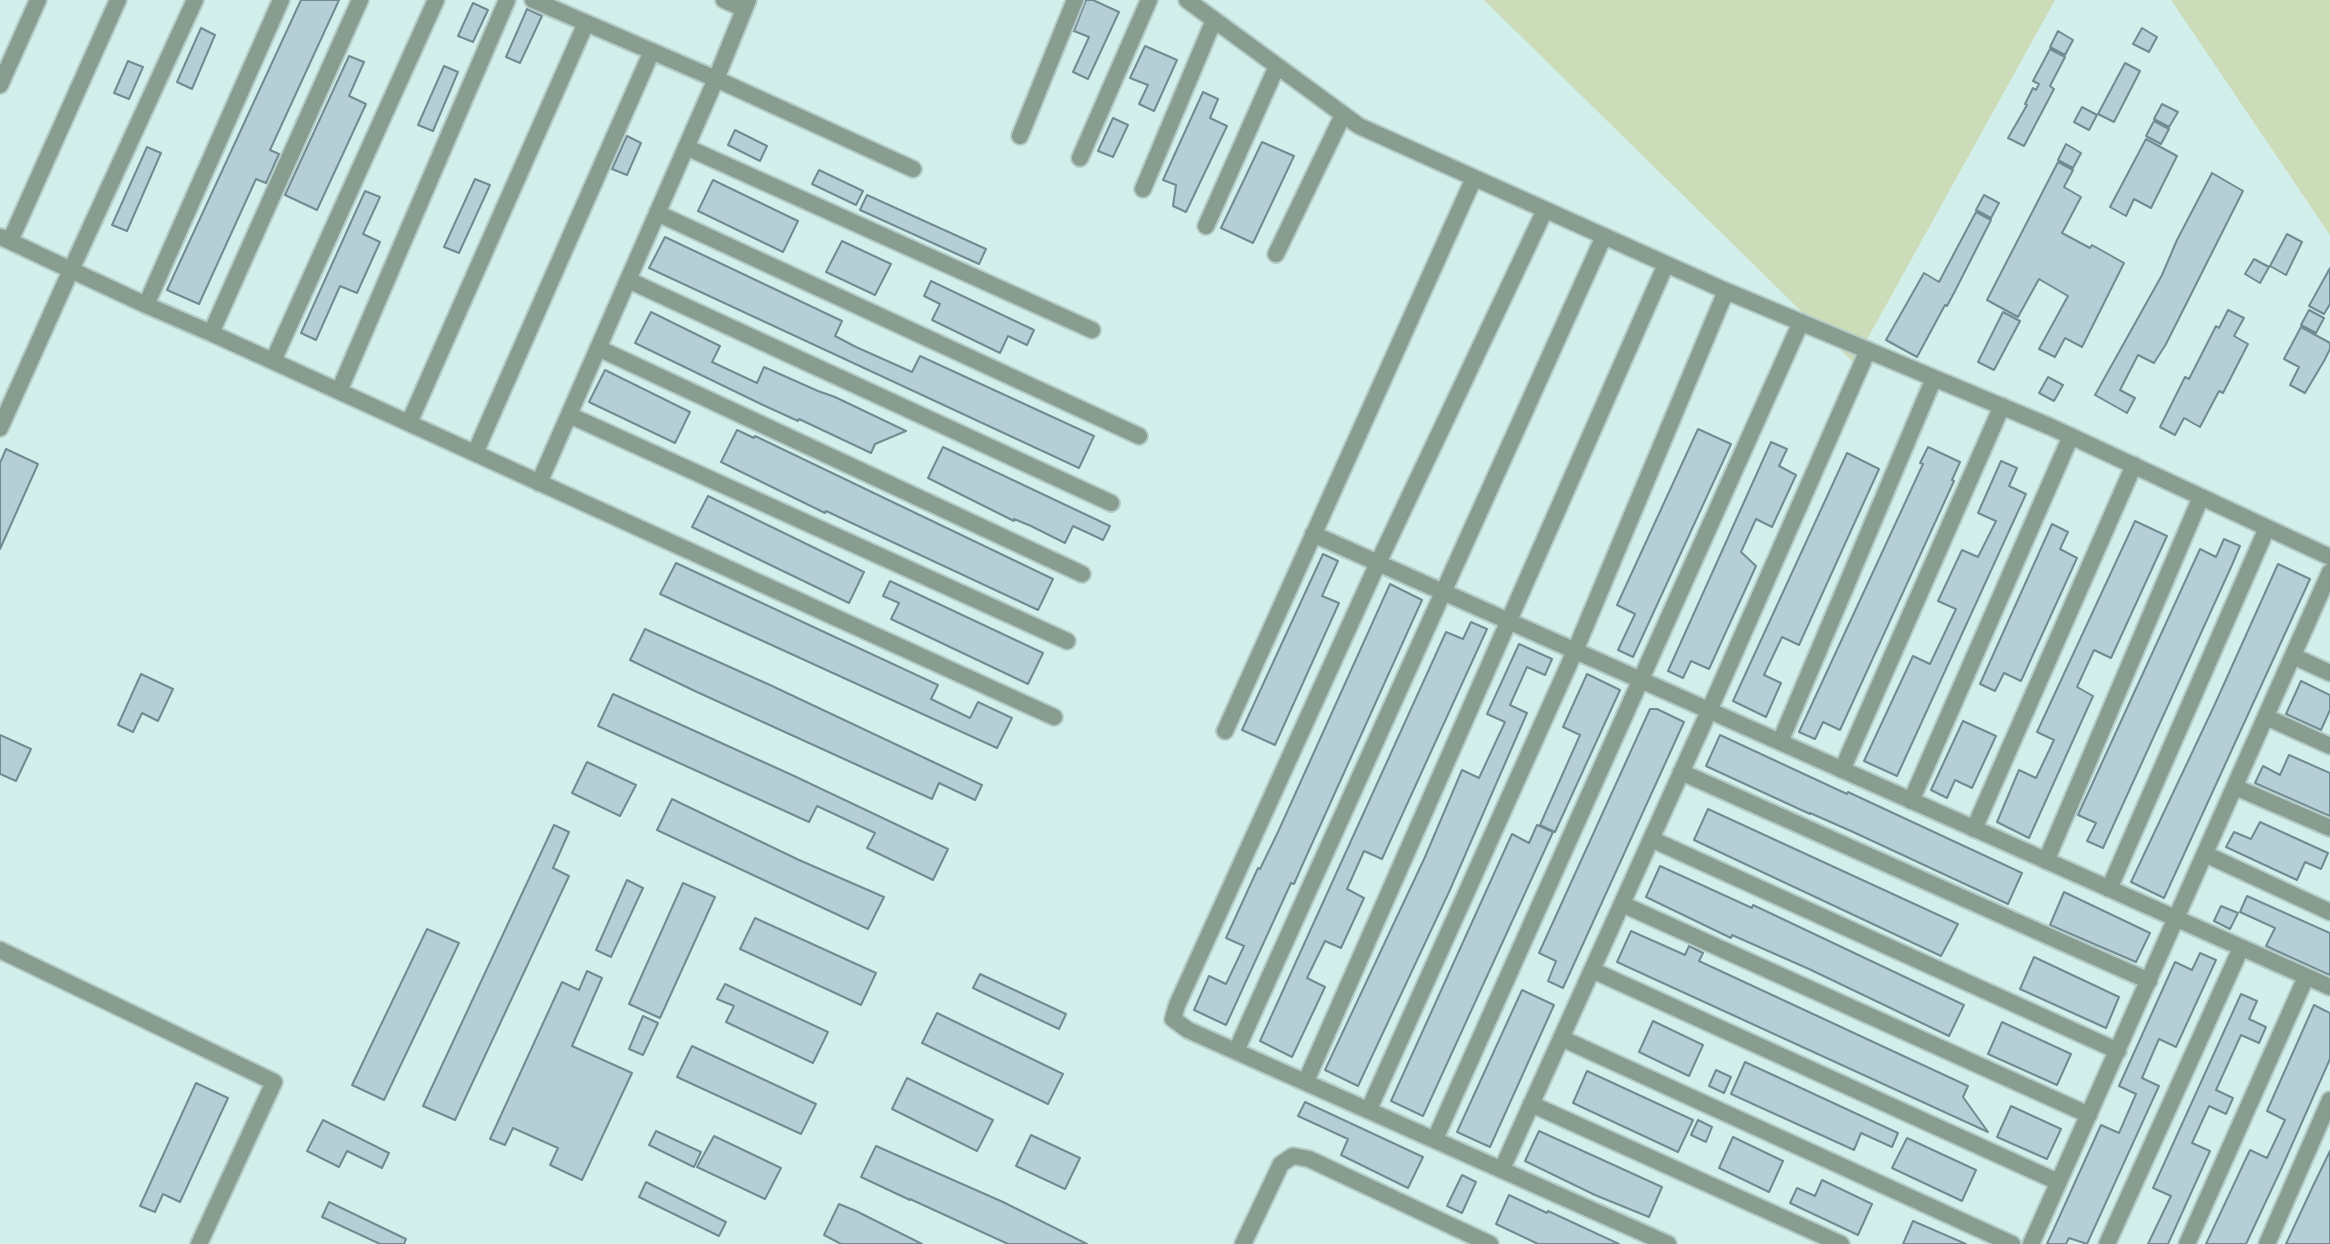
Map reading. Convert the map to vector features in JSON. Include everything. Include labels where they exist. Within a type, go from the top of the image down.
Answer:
[{"type":"street","points":[[0,85],[38,0]]},
{"type":"street","points":[[118,0],[5,239],[1054,717]]},
{"type":"street","points":[[0,428],[195,0]]},
{"type":"street","points":[[146,305],[281,0]]},
{"type":"street","points":[[211,333],[360,0]]},
{"type":"street","points":[[273,361],[436,0]]},
{"type":"street","points":[[339,391],[507,0]]},
{"type":"street","points":[[533,0],[913,169]]},
{"type":"street","points":[[539,483],[746,4],[724,0]]},
{"type":"street","points":[[1020,136],[1075,0]]},
{"type":"street","points":[[1080,158],[1149,0]]},
{"type":"street","points":[[1187,0],[1359,126],[1726,291],[2071,436],[2330,557]]},
{"type":"street","points":[[1143,189],[1214,20]]},
{"type":"street","points":[[409,423],[586,23]]},
{"type":"street","points":[[475,453],[652,51]]},
{"type":"street","points":[[1206,226],[1277,66]]},
{"type":"street","points":[[1276,254],[1343,115]]},
{"type":"street","points":[[686,147],[1092,330]]},
{"type":"street","points":[[1225,731],[1474,178]]},
{"type":"street","points":[[1545,210],[1378,563],[1173,1019],[1188,1030],[1668,1244]]},
{"type":"street","points":[[657,213],[1139,436]]},
{"type":"street","points":[[1236,1051],[1604,236]]},
{"type":"street","points":[[1306,1081],[1666,264]]},
{"type":"street","points":[[628,280],[1111,503]]},
{"type":"street","points":[[1369,1109],[1575,651],[1726,291]]},
{"type":"street","points":[[1435,1139],[1801,322]]},
{"type":"street","points":[[598,348],[1082,574]]},
{"type":"street","points":[[1502,1169],[1868,350]]},
{"type":"street","points":[[1780,742],[1934,378]]},
{"type":"street","points":[[1842,770],[2002,406]]},
{"type":"street","points":[[569,415],[1067,641]]},
{"type":"street","points":[[1911,801],[2071,436]]},
{"type":"street","points":[[1974,829],[2134,465]]},
{"type":"street","points":[[2046,861],[2201,497]]},
{"type":"street","points":[[2109,889],[2267,528]]},
{"type":"street","points":[[1313,534],[2330,987]]},
{"type":"street","points":[[2031,1244],[2330,572]]},
{"type":"street","points":[[2293,656],[2330,673]]},
{"type":"street","points":[[2266,717],[2330,746]]},
{"type":"street","points":[[1681,772],[2149,981]]},
{"type":"street","points":[[2235,787],[2330,828]]},
{"type":"street","points":[[1651,839],[2118,1051]]},
{"type":"street","points":[[2205,854],[2330,912]]},
{"type":"street","points":[[1622,904],[2089,1115]]},
{"type":"street","points":[[2107,1244],[2241,948]]},
{"type":"street","points":[[0,950],[274,1082],[199,1244]]},
{"type":"street","points":[[1592,970],[2058,1182]]},
{"type":"street","points":[[2187,1244],[2306,977]]},
{"type":"street","points":[[1561,1038],[2012,1244]]},
{"type":"street","points":[[2267,1244],[2330,1100]]},
{"type":"street","points":[[1531,1104],[1841,1244]]},
{"type":"street","points":[[1243,1244],[1281,1164],[1293,1156],[1309,1159],[1490,1244]]},
{"type":"green space","points":[[1484,0],[2055,0],[1854,363]]},
{"type":"green space","points":[[2171,0],[2330,0],[2330,235]]},
{"type":"building","points":[[301,0],[339,0],[270,150],[279,154],[266,183],[256,179],[199,304],[167,290]]},
{"type":"building","points":[[1086,0],[1119,12],[1088,79],[1073,72],[1089,37],[1074,31]]},
{"type":"building","points":[[473,3],[488,10],[473,42],[458,36]]},
{"type":"building","points":[[527,9],[542,16],[520,63],[506,57]]},
{"type":"building","points":[[201,28],[215,35],[192,89],[177,82]]},
{"type":"building","points":[[2142,28],[2157,37],[2149,52],[2133,44]]},
{"type":"building","points":[[2058,31],[2073,40],[2065,55],[2050,47]]},
{"type":"building","points":[[1145,46],[1177,60],[1154,111],[1139,104],[1148,85],[1130,78]]},
{"type":"building","points":[[2050,49],[2065,57],[2050,86],[2054,89],[2024,146],[2008,138],[2033,88],[2036,90],[2039,84],[2033,81]]},
{"type":"building","points":[[349,56],[364,62],[349,96],[366,104],[317,210],[285,195]]},
{"type":"building","points":[[128,61],[143,67],[129,99],[114,93]]},
{"type":"building","points":[[2125,63],[2140,71],[2114,122],[2098,114]]},
{"type":"building","points":[[444,66],[458,72],[433,131],[418,125]]},
{"type":"building","points":[[1203,92],[1218,99],[1210,118],[1227,126],[1186,212],[1173,206],[1176,185],[1163,180]]},
{"type":"building","points":[[2162,104],[2178,112],[2169,127],[2154,119]]},
{"type":"building","points":[[2082,107],[2097,115],[2089,130],[2074,122]]},
{"type":"building","points":[[1113,118],[1128,125],[1113,157],[1098,151]]},
{"type":"building","points":[[2154,121],[2169,129],[2161,144],[2146,136]]},
{"type":"building","points":[[735,130],[767,146],[760,161],[728,145]]},
{"type":"building","points":[[627,136],[641,143],[627,175],[612,169]]},
{"type":"building","points":[[2146,139],[2177,156],[2151,208],[2134,199],[2126,216],[2110,207]]},
{"type":"building","points":[[1262,142],[1294,156],[1253,243],[1221,228]]},
{"type":"building","points":[[2066,144],[2081,153],[2073,168],[2058,160]]},
{"type":"building","points":[[147,147],[161,153],[127,231],[112,225]]},
{"type":"building","points":[[2058,162],[2073,170],[2064,187],[2081,197],[2062,233],[2124,263],[2082,347],[2065,338],[2055,357],[2039,349],[2068,296],[2039,279],[2018,317],[1987,300]]},
{"type":"building","points":[[819,170],[863,191],[856,205],[812,184]]},
{"type":"building","points":[[2212,173],[2243,191],[2154,363],[2138,355],[2120,390],[2135,398],[2127,413],[2095,395],[2162,275]]},
{"type":"building","points":[[475,179],[490,185],[459,253],[444,247]]},
{"type":"building","points":[[713,180],[798,221],[783,252],[698,211]]},
{"type":"building","points":[[365,191],[380,197],[363,234],[380,242],[357,293],[340,286],[316,340],[301,333]]},
{"type":"building","points":[[867,195],[986,249],[979,264],[860,210]]},
{"type":"building","points":[[1984,195],[1999,203],[1991,218],[1976,210]]},
{"type":"building","points":[[1976,212],[1991,220],[1917,357],[1886,340],[1924,273],[1939,282]]},
{"type":"building","points":[[2287,234],[2302,242],[2286,275],[2270,266]]},
{"type":"building","points":[[665,237],[842,321],[835,336],[856,347],[912,372],[920,356],[1094,436],[1079,468],[649,268]]},
{"type":"building","points":[[842,241],[891,264],[875,295],[826,272]]},
{"type":"building","points":[[2254,259],[2269,267],[2260,283],[2245,274]]},
{"type":"building","points":[[2330,268],[2330,304],[2324,314],[2309,306]]},
{"type":"building","points":[[931,281],[1034,330],[1027,345],[1008,336],[1000,353],[932,320],[940,304],[924,296]]},
{"type":"building","points":[[2228,310],[2244,318],[2234,336],[2248,344],[2223,393],[2219,391],[2200,427],[2184,418],[2175,435],[2160,427],[2185,377],[2189,379],[2216,326],[2219,328]]},
{"type":"building","points":[[2309,310],[2324,318],[2316,333],[2301,325]]},
{"type":"building","points":[[651,312],[720,346],[712,362],[757,383],[764,367],[906,431],[875,444],[871,453],[763,405],[635,343]]},
{"type":"building","points":[[2003,312],[2020,321],[1994,370],[1978,362]]},
{"type":"building","points":[[2301,327],[2330,343],[2324,361],[2305,393],[2290,385],[2299,367],[2284,359]]},
{"type":"building","points":[[605,370],[690,412],[675,443],[589,402]]},
{"type":"building","points":[[2048,377],[2063,385],[2054,401],[2039,393]]},
{"type":"building","points":[[1698,429],[1731,444],[1633,657],[1618,650],[1635,614],[1617,605]]},
{"type":"building","points":[[737,430],[1053,579],[1038,610],[721,462]]},
{"type":"building","points":[[1771,442],[1787,449],[1779,466],[1796,475],[1772,527],[1756,519],[1741,552],[1756,566],[1709,669],[1691,661],[1683,678],[1668,671]]},
{"type":"building","points":[[943,447],[1110,526],[1103,540],[1073,526],[1065,543],[928,478]]},
{"type":"building","points":[[1928,447],[1960,462],[1954,481],[1840,730],[1823,722],[1815,739],[1799,732],[1923,464],[1920,463]]},
{"type":"building","points":[[6,449],[38,464],[0,549],[0,463]]},
{"type":"building","points":[[1847,453],[1879,469],[1799,645],[1782,637],[1764,675],[1781,683],[1766,717],[1733,701]]},
{"type":"building","points":[[2001,461],[2017,468],[2009,486],[2026,494],[1897,776],[1864,761],[1913,656],[1930,664],[1956,609],[1938,601],[1962,550],[1978,557],[1996,521],[1978,513]]},
{"type":"building","points":[[708,496],[864,572],[849,603],[692,527]]},
{"type":"building","points":[[2135,521],[2167,536],[2111,658],[2094,650],[2077,687],[2093,696],[2029,838],[1997,822],[2019,770],[2036,778],[2054,740],[2037,732]]},
{"type":"building","points":[[2052,524],[2068,532],[2060,549],[2077,558],[2021,681],[2004,673],[1995,691],[1980,684]]},
{"type":"building","points":[[2224,539],[2240,546],[2103,848],[2087,841],[2096,823],[2078,815],[2200,549],[2216,557]]},
{"type":"building","points":[[1323,554],[1338,561],[1322,596],[1339,603],[1275,745],[1242,730]]},
{"type":"building","points":[[676,563],[938,685],[931,699],[970,718],[978,702],[1012,718],[997,748],[660,594]]},
{"type":"building","points":[[2278,564],[2310,579],[2164,898],[2131,882]]},
{"type":"building","points":[[890,581],[1043,653],[1028,684],[891,619],[899,603],[883,596]]},
{"type":"building","points":[[1390,584],[1422,600],[1294,884],[1291,883],[1226,1025],[1194,1010],[1209,976],[1226,984],[1244,946],[1226,938],[1278,832]]},
{"type":"building","points":[[1471,622],[1487,629],[1382,859],[1364,851],[1347,889],[1364,898],[1341,948],[1325,941],[1307,978],[1325,987],[1292,1057],[1260,1041],[1446,632],[1463,639]]},
{"type":"building","points":[[645,629],[982,785],[975,800],[939,783],[932,799],[630,660]]},
{"type":"building","points":[[1519,644],[1552,659],[1545,675],[1527,667],[1510,705],[1527,713],[1449,892],[1358,1086],[1325,1070],[1425,857],[1462,770],[1479,778],[1505,722],[1487,714]]},
{"type":"building","points":[[141,674],[173,689],[158,721],[142,713],[133,732],[118,725]]},
{"type":"building","points":[[1587,674],[1620,690],[1555,832],[1540,825],[1580,735],[1563,727]]},
{"type":"building","points":[[2301,681],[2330,695],[2330,710],[2321,730],[2286,714]]},
{"type":"building","points":[[613,694],[948,849],[933,880],[867,848],[875,833],[817,806],[809,822],[598,726]]},
{"type":"building","points":[[1650,709],[1657,709],[1684,722],[1563,988],[1548,981],[1556,961],[1539,953]]},
{"type":"building","points":[[1963,721],[1996,736],[1972,788],[1955,780],[1947,798],[1931,790]]},
{"type":"building","points":[[0,735],[31,749],[16,781],[0,774]]},
{"type":"building","points":[[1720,735],[2022,873],[2008,904],[1706,766]]},
{"type":"building","points":[[2289,755],[2330,773],[2330,816],[2255,783],[2263,766],[2280,775]]},
{"type":"building","points":[[587,762],[636,785],[620,816],[572,793]]},
{"type":"building","points":[[672,799],[884,897],[868,929],[657,830]]},
{"type":"building","points":[[1708,809],[1958,924],[1941,956],[1694,840]]},
{"type":"building","points":[[2260,822],[2328,853],[2321,869],[2305,862],[2297,880],[2226,847],[2234,832],[2251,839]]},
{"type":"building","points":[[554,825],[569,832],[553,868],[569,876],[455,1120],[423,1106]]},
{"type":"building","points":[[1537,825],[1553,832],[1423,1116],[1391,1101],[1512,834],[1529,843]]},
{"type":"building","points":[[1660,866],[1752,908],[1753,905],[1964,1005],[1949,1036],[1809,969],[1732,935],[1731,938],[1646,897]]},
{"type":"building","points":[[627,880],[643,888],[611,957],[596,950]]},
{"type":"building","points":[[683,883],[715,897],[660,1018],[629,1004]]},
{"type":"building","points":[[2064,892],[2150,933],[2136,962],[2050,925]]},
{"type":"building","points":[[2247,896],[2330,933],[2330,975],[2266,946],[2275,928],[2240,912]]},
{"type":"building","points":[[2221,906],[2238,913],[2230,929],[2214,921]]},
{"type":"building","points":[[755,918],[876,973],[861,1005],[740,949]]},
{"type":"building","points":[[427,929],[459,943],[384,1100],[352,1085]]},
{"type":"building","points":[[1631,931],[1685,955],[1689,946],[1703,953],[1699,961],[1968,1086],[1963,1097],[1988,1132],[1617,962]]},
{"type":"building","points":[[2200,953],[2216,960],[2176,1047],[2159,1039],[2142,1078],[2159,1086],[2087,1244],[2069,1238],[2066,1244],[2047,1244],[2101,1125],[2119,1133],[2136,1094],[2119,1086],[2175,962],[2192,970]]},
{"type":"building","points":[[2034,957],[2119,997],[2106,1028],[2020,989]]},
{"type":"building","points":[[587,971],[602,978],[572,1046],[632,1073],[582,1180],[550,1165],[558,1148],[513,1128],[505,1145],[490,1139],[562,982],[579,990]]},
{"type":"building","points":[[980,974],[1066,1014],[1059,1029],[973,988]]},
{"type":"building","points":[[725,984],[828,1032],[813,1063],[726,1022],[734,1006],[717,999]]},
{"type":"building","points":[[1522,990],[1554,1005],[1490,1147],[1457,1132]]},
{"type":"building","points":[[2241,994],[2257,1001],[2249,1019],[2266,1027],[2259,1043],[2241,1035],[2216,1090],[2233,1098],[2226,1114],[2209,1106],[2192,1143],[2210,1151],[2168,1244],[2148,1244],[2171,1196],[2153,1188]]},
{"type":"building","points":[[2314,1005],[2330,1013],[2330,1059],[2283,1165],[2246,1244],[2206,1244],[2250,1150],[2267,1158],[2285,1120],[2267,1111]]},
{"type":"building","points":[[937,1013],[1063,1074],[1048,1104],[922,1043]]},
{"type":"building","points":[[643,1016],[658,1023],[643,1055],[629,1049]]},
{"type":"building","points":[[1653,1021],[1703,1045],[1689,1076],[1639,1052]]},
{"type":"building","points":[[2002,1022],[2071,1054],[2057,1085],[1988,1054]]},
{"type":"building","points":[[692,1046],[816,1104],[801,1134],[677,1077]]},
{"type":"building","points":[[1745,1062],[1898,1133],[1892,1147],[1861,1133],[1854,1150],[1731,1094]]},
{"type":"building","points":[[1716,1070],[1731,1077],[1724,1093],[1709,1086]]},
{"type":"building","points":[[1587,1071],[1693,1120],[1678,1152],[1573,1103]]},
{"type":"building","points":[[907,1078],[993,1120],[977,1151],[892,1109]]},
{"type":"building","points":[[196,1083],[228,1098],[180,1202],[163,1194],[155,1212],[140,1206]]},
{"type":"building","points":[[1305,1102],[1423,1157],[1408,1188],[1341,1155],[1348,1139],[1298,1116]]},
{"type":"building","points":[[2011,1106],[2061,1129],[2047,1159],[1997,1137]]},
{"type":"building","points":[[323,1120],[389,1153],[382,1168],[347,1151],[339,1167],[307,1151]]},
{"type":"building","points":[[1698,1120],[1712,1127],[1706,1142],[1691,1135]]},
{"type":"building","points":[[656,1131],[701,1152],[694,1167],[649,1145]]},
{"type":"building","points":[[1539,1131],[1662,1187],[1649,1217],[1525,1161]]},
{"type":"building","points":[[1031,1135],[1080,1158],[1065,1189],[1016,1166]]},
{"type":"building","points":[[714,1136],[781,1168],[765,1199],[697,1167]]},
{"type":"building","points":[[1733,1137],[1783,1161],[1769,1192],[1719,1168]]},
{"type":"building","points":[[1907,1138],[1976,1170],[1962,1201],[1892,1168]]},
{"type":"building","points":[[876,1146],[1003,1202],[1087,1244],[1008,1244],[910,1200],[861,1177]]},
{"type":"building","points":[[2330,1151],[2330,1244],[2286,1244],[2313,1186]]},
{"type":"building","points":[[1462,1175],[1476,1182],[1462,1213],[1447,1206]]},
{"type":"building","points":[[1822,1180],[1872,1204],[1858,1235],[1790,1203],[1797,1188],[1815,1196]]},
{"type":"building","points":[[646,1182],[726,1222],[719,1236],[639,1197]]},
{"type":"building","points":[[1509,1195],[1619,1244],[1538,1244],[1496,1224]]},
{"type":"building","points":[[329,1202],[406,1239],[404,1244],[380,1244],[322,1217]]},
{"type":"building","points":[[839,1204],[922,1244],[841,1244],[824,1235]]},
{"type":"building","points":[[1913,1221],[1966,1244],[1903,1244]]}]
